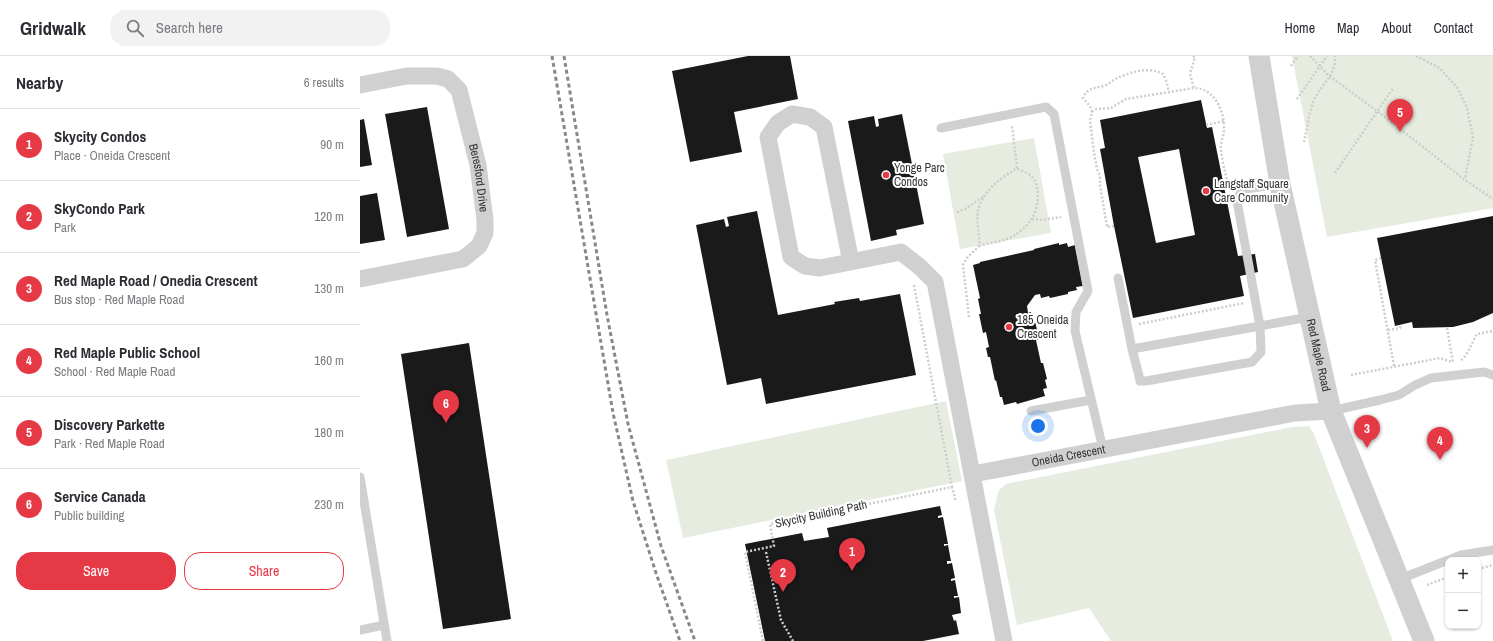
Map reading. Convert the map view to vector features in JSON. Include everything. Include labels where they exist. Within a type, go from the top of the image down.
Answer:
[{"type":"street","name":"Red Maple Road","points":[[1259,56],[1280,184],[1309,318],[1332,411],[1424,641]]},
{"type":"street","name":"Beresford Drive","points":[[360,85],[407,76],[437,76],[448,79],[459,90],[478,165],[485,220],[485,233],[479,246],[463,259],[360,279]]},
{"type":"street","points":[[851,262],[824,127],[810,117],[792,114],[778,123],[768,137],[791,257],[804,266],[820,268],[851,262],[901,252],[920,267],[935,282],[1004,641]]},
{"type":"street","name":"Oneida Crescent","points":[[973,474],[1295,413],[1332,411]]},
{"type":"lane","points":[[941,128],[1046,107],[1054,114],[1088,291],[1076,312],[1075,331],[1102,449]]},
{"type":"lane","points":[[1118,278],[1140,381],[1252,362],[1261,352],[1260,326],[1237,201],[1240,193],[1245,189],[1280,184]]},
{"type":"lane","points":[[1132,349],[1309,318]]},
{"type":"lane","points":[[1332,411],[1400,395],[1415,385],[1431,378],[1484,372],[1493,375]]},
{"type":"lane","points":[[1031,411],[1091,400]]},
{"type":"lane","points":[[360,477],[387,641]]},
{"type":"lane","points":[[1456,557],[1493,550]]},
{"type":"lane","points":[[1400,579],[1445,561]]},
{"type":"lane","points":[[360,630],[384,625]]},
{"type":"path","points":[[1194,56],[1190,74],[1194,88]]},
{"type":"path","points":[[1291,66],[1298,56]]},
{"type":"path","points":[[1310,56],[1330,77],[1377,111],[1465,180],[1493,199]]},
{"type":"path","points":[[1297,99],[1327,56]]},
{"type":"path","points":[[1304,142],[1315,98],[1330,77],[1335,63],[1335,56]]},
{"type":"path","points":[[1416,56],[1438,67],[1457,87],[1468,108],[1473,137],[1465,180]]},
{"type":"path","points":[[1114,226],[1107,227],[1100,185],[1100,176],[1097,169],[1093,146],[1090,120],[1092,112],[1090,106],[1083,98],[1085,93],[1089,89],[1103,86],[1134,72],[1148,70],[1163,74],[1169,92]]},
{"type":"path","points":[[1335,174],[1394,87]]},
{"type":"path","points":[[1092,112],[1096,109],[1111,108],[1126,99],[1200,88],[1212,96],[1220,109],[1224,121],[1221,149],[1229,187]]},
{"type":"path","points":[[1010,114],[1017,168]]},
{"type":"path","points":[[1206,125],[1224,121]]},
{"type":"path","points":[[957,212],[965,209],[984,196],[999,180],[1017,168]]},
{"type":"path","points":[[969,317],[962,265],[979,246],[1014,236],[1027,226],[1032,219],[1037,203],[1037,188],[1034,178],[1017,168]]},
{"type":"path","points":[[979,246],[978,211],[984,196]]},
{"type":"path","points":[[1032,219],[1042,220],[1074,215]]},
{"type":"path","points":[[1381,258],[1375,260],[1394,366]]},
{"type":"path","points":[[909,259],[952,488],[956,502]]},
{"type":"path","points":[[1128,326],[1250,302]]},
{"type":"path","points":[[1388,330],[1400,328],[1400,325]]},
{"type":"path","points":[[1447,328],[1453,362]]},
{"type":"path","points":[[1350,375],[1440,358],[1453,362],[1462,360],[1477,334],[1493,331]]},
{"type":"path","name":"Skycity Building Path","points":[[763,641],[745,552],[774,546],[770,524],[952,488]]},
{"type":"path","points":[[766,552],[781,620],[792,641]]},
{"type":"path","points":[[1481,568],[1493,565]]},
{"type":"path","points":[[1427,585],[1445,578]]},
{"type":"shaded area","points":[[1292,56],[1493,56],[1493,208],[1327,237]]},
{"type":"shaded area","points":[[1034,138],[1051,233],[960,249],[943,154]]},
{"type":"shaded area","points":[[946,401],[962,481],[683,538],[666,460]]},
{"type":"shaded area","points":[[1309,426],[1314,434],[1393,641],[1111,641],[1089,608],[1017,625],[994,509],[999,490],[1006,484],[1292,427]]},
{"type":"building","points":[[748,56],[790,56],[798,99],[734,112],[742,152],[690,162],[672,71]]},
{"type":"building","name":"Langstaff Square Care Community","points":[[1201,100],[1207,128],[1212,127],[1238,256],[1255,254],[1258,272],[1240,276],[1244,296],[1133,318],[1100,149],[1105,148],[1100,120]],"holes":[[[1179,149],[1195,235],[1156,243],[1138,157]]]},
{"type":"building","points":[[427,107],[449,229],[407,237],[385,114]]},
{"type":"building","name":"Yonge Parc Condos","points":[[902,114],[924,224],[896,230],[897,235],[871,241],[848,121],[874,116],[876,127],[879,126],[878,119]]},
{"type":"building","points":[[364,119],[372,165],[360,167],[360,120]]},
{"type":"building","points":[[377,193],[385,240],[360,244],[360,196]]},
{"type":"building","points":[[757,211],[778,315],[835,304],[834,302],[859,298],[860,301],[900,294],[916,375],[766,404],[761,378],[727,385],[696,225],[724,219],[726,227],[729,226],[727,217]]},
{"type":"building","points":[[1493,216],[1493,313],[1473,322],[1453,327],[1413,328],[1412,322],[1395,326],[1377,238]]},
{"type":"building","name":"185 Oneida Crescent","points":[[1059,243],[1059,245],[1067,243],[1068,247],[1075,245],[1083,286],[1076,287],[1077,290],[1068,292],[1068,294],[1050,298],[1049,296],[1041,298],[1040,294],[1035,295],[1027,306],[1028,313],[1031,312],[1033,321],[1035,321],[1039,339],[1036,340],[1041,363],[1043,363],[1047,379],[1045,380],[1047,388],[1043,389],[1045,396],[1017,404],[1016,402],[1004,405],[1002,397],[1000,397],[990,357],[988,357],[986,348],[989,347],[986,332],[983,333],[979,314],[981,314],[978,299],[980,298],[973,265]]},
{"type":"building","points":[[469,343],[511,619],[443,629],[401,354]]},
{"type":"building","points":[[940,506],[942,515],[938,516],[938,518],[943,517],[948,544],[944,544],[944,546],[948,545],[951,561],[947,561],[947,564],[952,563],[955,578],[951,579],[951,581],[955,580],[958,596],[954,596],[954,598],[959,597],[961,613],[952,615],[954,621],[956,620],[959,634],[923,641],[765,641],[745,544],[802,533],[804,541],[829,537],[827,528]]},
{"type":"railway","points":[[552,56],[613,413],[633,501],[680,641]]},
{"type":"railway","points":[[564,56],[607,315],[628,424],[661,546],[695,641]]},
{"type":"place","name":"Discovery Parkette","points":[[1400,132]]},
{"type":"place","name":"Yonge Parc Condos","points":[[886,175]]},
{"type":"place","name":"Langstaff Square Care Community","points":[[1206,191]]},
{"type":"place","name":"185 Oneida Crescent","points":[[1009,327]]},
{"type":"place","name":"Service Canada","points":[[446,423]]},
{"type":"place","name":"Red Maple Road / Onedia Crescent","points":[[1367,448]]},
{"type":"place","name":"Red Maple Public School","points":[[1440,460]]},
{"type":"place","name":"Skycity Condos","points":[[852,571]]},
{"type":"place","name":"SkyCondo Park","points":[[783,592]]}]
